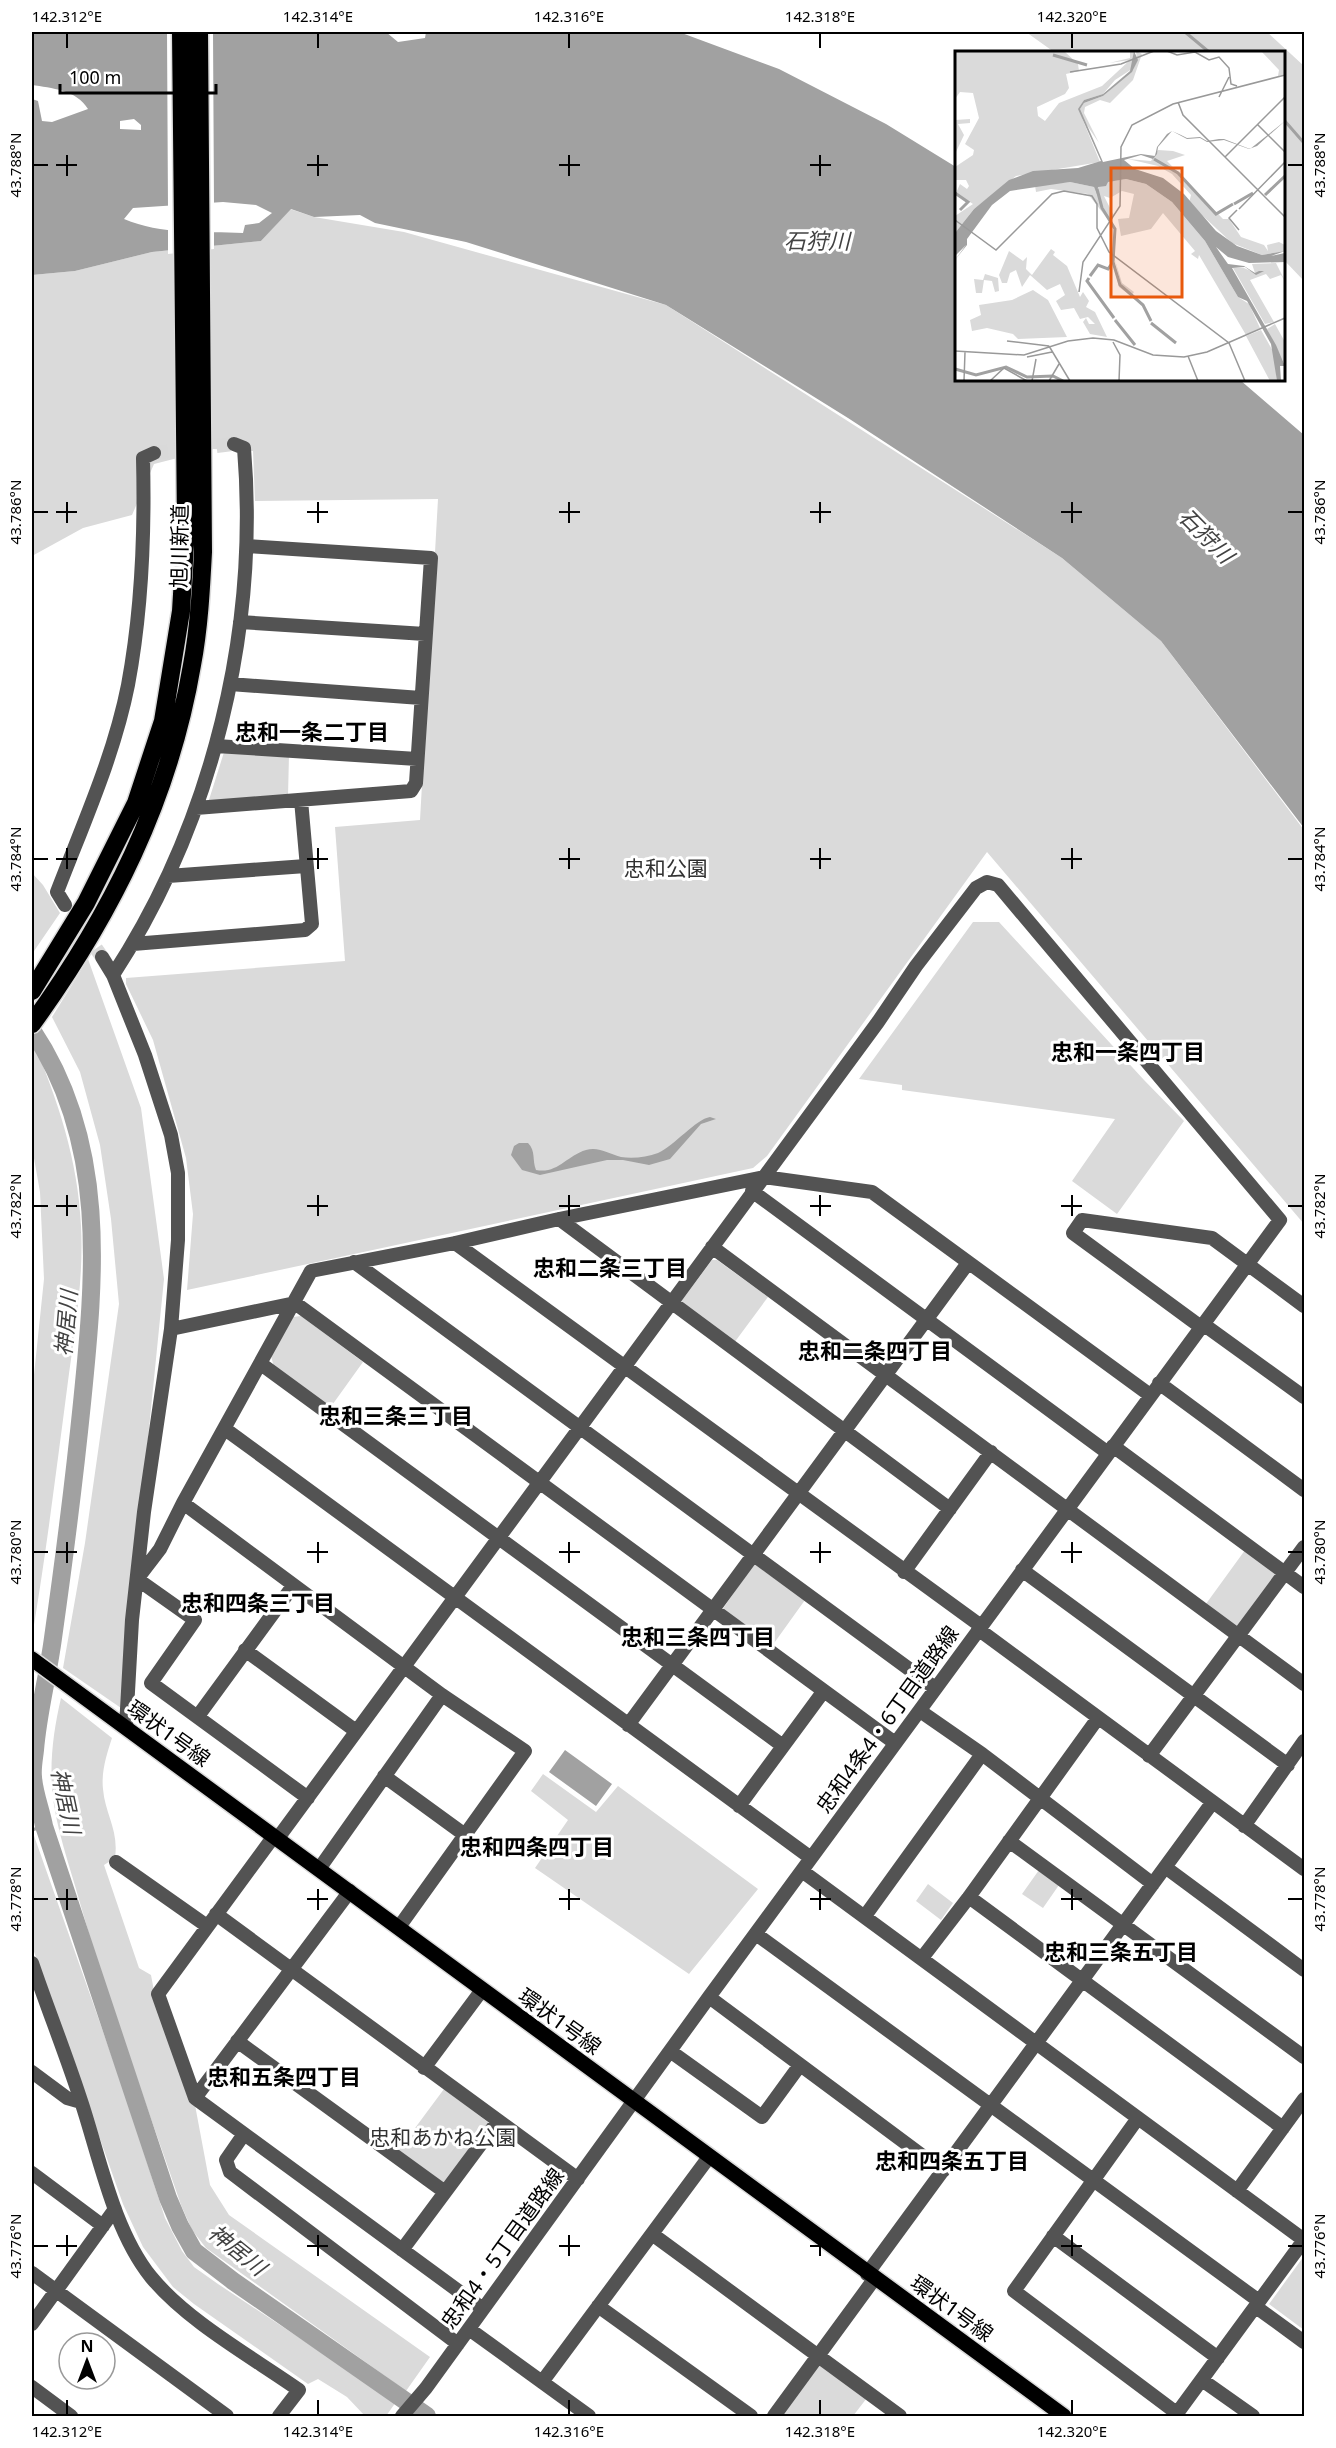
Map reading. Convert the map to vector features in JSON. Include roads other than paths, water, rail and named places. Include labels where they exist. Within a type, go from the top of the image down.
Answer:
[{"type":"highway","name":"旭川新道","points":[[32,1024],[83,951],[121,881],[156,803],[178,728],[192,666],[203,552],[193,419],[181,32]]},
{"type":"highway","name":"旭川新道","points":[[32,991],[86,903],[136,803],[163,721],[181,611],[193,419],[199,32]]},
{"type":"main road","name":"環状1号線","points":[[32,1659],[1064,2416]]},
{"type":"street","points":[[113,975],[133,944],[168,876],[196,808],[216,746],[230,684],[240,622],[247,546],[244,448],[234,444]]},
{"type":"street","points":[[65,905],[57,892],[110,754],[128,686],[140,604],[145,522],[143,458],[154,453]]},
{"type":"street","points":[[196,808],[411,791],[416,783],[431,558],[247,546]]},
{"type":"street","points":[[240,622],[425,634]]},
{"type":"street","points":[[230,684],[422,698]]},
{"type":"street","points":[[216,746],[417,759]]},
{"type":"street","points":[[133,944],[305,930],[312,924],[301,801]]},
{"type":"street","points":[[168,876],[306,866]]},
{"type":"street","points":[[455,1243],[624,1366],[979,1628],[1280,1220],[1006,893],[992,882],[984,882],[974,890],[916,966],[878,1022],[752,1191],[712,1247],[670,1303],[624,1366],[580,1427],[538,1482],[308,1798],[216,1914],[158,1994],[195,2098],[483,2309]]},
{"type":"street","points":[[102,957],[113,975],[149,1066],[171,1135],[178,1173],[178,1240],[171,1329],[137,1579],[126,1727]]},
{"type":"street","points":[[137,1579],[160,1549],[311,1271],[455,1243],[764,1177],[872,1192],[1150,1395]]},
{"type":"street","points":[[752,1191],[926,1319],[1305,1587]]},
{"type":"street","points":[[559,1219],[950,1509]]},
{"type":"street","points":[[1305,1306],[1212,1238],[1082,1220],[1073,1233],[1305,1397]]},
{"type":"street","points":[[712,1247],[1305,1684]]},
{"type":"street","points":[[354,1262],[935,1688]]},
{"type":"street","points":[[628,1725],[968,1263]]},
{"type":"street","points":[[171,1329],[295,1303],[895,1743]]},
{"type":"street","points":[[261,1364],[783,1746]]},
{"type":"street","points":[[1159,1383],[1305,1490]]},
{"type":"street","points":[[225,1429],[811,1858]]},
{"type":"street","points":[[904,1572],[991,1452]]},
{"type":"street","points":[[183,1503],[442,1695],[525,1751],[399,1927]]},
{"type":"street","points":[[1149,1756],[1305,1547]]},
{"type":"street","points":[[1022,1570],[1288,1765]]},
{"type":"street","points":[[137,1579],[195,1620],[151,1683],[308,1798]]},
{"type":"street","points":[[198,1716],[293,1586]]},
{"type":"street","name":"忠和4条4・6丁目道路線","points":[[634,2102],[979,1628],[1212,1803],[1305,1869]]},
{"type":"street","points":[[245,1650],[356,1731]]},
{"type":"street","points":[[740,1806],[823,1692]]},
{"type":"street","points":[[319,1869],[442,1695]]},
{"type":"street","points":[[920,1711],[982,1754],[1153,1884]]},
{"type":"street","points":[[922,1958],[969,1897],[1098,1718]]},
{"type":"street","points":[[1244,1826],[1305,1740]]},
{"type":"street","points":[[865,1916],[982,1754]]},
{"type":"street","points":[[384,1776],[465,1835]]},
{"type":"street","points":[[774,2416],[818,2357],[943,2171],[1212,1803]]},
{"type":"street","points":[[1009,1841],[1305,2056]]},
{"type":"street","points":[[116,1862],[207,1926]]},
{"type":"street","points":[[1165,1867],[1305,1970]]},
{"type":"street","points":[[802,1871],[1304,2240],[1177,2415],[1014,2290],[1138,2118]]},
{"type":"street","points":[[195,2098],[350,1891]]},
{"type":"street","points":[[969,1897],[1283,2128]]},
{"type":"street","points":[[216,1914],[578,2179]]},
{"type":"street","points":[[756,1934],[991,2105],[1258,2304],[1305,2342]]},
{"type":"street","points":[[32,1963],[116,2209],[134,2250],[166,2294],[196,2318],[299,2390],[279,2416]]},
{"type":"street","points":[[424,2068],[482,1990]]},
{"type":"street","points":[[709,1997],[943,2171]]},
{"type":"street","points":[[237,2041],[445,2192]]},
{"type":"street","points":[[670,2051],[762,2117],[800,2065]]},
{"type":"street","points":[[32,2072],[67,2098],[81,2102]]},
{"type":"street","points":[[1237,2191],[1305,2098]]},
{"type":"street","name":"忠和4・5丁目道路線","points":[[402,2416],[426,2388],[634,2102]]},
{"type":"street","points":[[402,2250],[498,2121]]},
{"type":"street","points":[[244,2134],[226,2160],[230,2172],[458,2344]]},
{"type":"street","points":[[542,2382],[709,2157]]},
{"type":"street","points":[[32,2173],[103,2226]]},
{"type":"street","points":[[32,2324],[116,2209]]},
{"type":"street","points":[[652,2234],[900,2416]]},
{"type":"street","points":[[1053,2236],[1218,2358]]},
{"type":"street","points":[[32,2273],[227,2416]]},
{"type":"street","points":[[598,2306],[751,2416]]},
{"type":"street","points":[[469,2329],[583,2415]]},
{"type":"street","points":[[1202,2380],[1253,2416]]},
{"type":"street","points":[[32,2387],[71,2416]]},
{"type":"water","name":"石狩川","points":[[32,32],[386,32],[398,42],[425,38],[426,32],[679,32],[779,69],[886,124],[955,166],[955,381],[1241,381],[1304,435],[1304,828],[1161,641],[1062,558],[848,418],[666,305],[466,242],[375,223],[360,215],[314,217],[291,209],[261,241],[152,252],[75,271],[32,275],[32,99],[38,101],[42,121],[52,122],[88,109],[77,98],[55,89],[32,85]],"holes":[[[134,119],[141,125],[141,130],[120,129],[120,121]],[[223,202],[256,205],[272,213],[259,223],[245,225],[243,233],[168,230],[124,219],[133,208]]]},
{"type":"water","points":[[710,1117],[716,1119],[701,1124],[670,1159],[649,1165],[623,1160],[607,1160],[540,1175],[522,1170],[511,1155],[514,1146],[519,1143],[528,1143],[532,1149],[536,1170],[544,1171],[590,1149],[621,1157],[645,1157],[664,1150],[698,1122]]},
{"type":"water","points":[[565,1750],[612,1784],[596,1806],[549,1772]]},
{"type":"waterway","points":[[1185,32],[1208,51]]},
{"type":"waterway","points":[[1285,121],[1304,143]]},
{"type":"waterway","name":"神居川","points":[[32,1030],[57,1073],[74,1118],[85,1164],[92,1259],[87,1355],[76,1462],[33,1767],[35,1789],[44,1826],[168,2198],[194,2251],[233,2281],[427,2416]]},
{"type":"waterway","points":[[32,1830],[44,1826]]},
{"type":"tunnel","points":[[154,453],[234,444]]},
{"type":"tunnel","points":[[72,914],[102,957]]},
{"type":"district","name":"忠和一条二丁目","points":[[312,731]]},
{"type":"district","name":"忠和一条四丁目","points":[[1128,1051]]},
{"type":"district","name":"忠和二条三丁目","points":[[610,1267]]},
{"type":"district","name":"忠和二条四丁目","points":[[875,1350]]},
{"type":"district","name":"忠和三条三丁目","points":[[396,1415]]},
{"type":"district","name":"忠和四条三丁目","points":[[258,1602]]},
{"type":"district","name":"忠和三条四丁目","points":[[698,1636]]},
{"type":"district","name":"忠和四条四丁目","points":[[537,1846]]},
{"type":"district","name":"忠和三条五丁目","points":[[1121,1951]]},
{"type":"district","name":"忠和五条四丁目","points":[[284,2076]]},
{"type":"district","name":"忠和四条五丁目","points":[[952,2160]]},
{"type":"park label","name":"忠和公園","points":[[666,868]]},
{"type":"park label","name":"忠和あかね公園","points":[[443,2137]]}]
